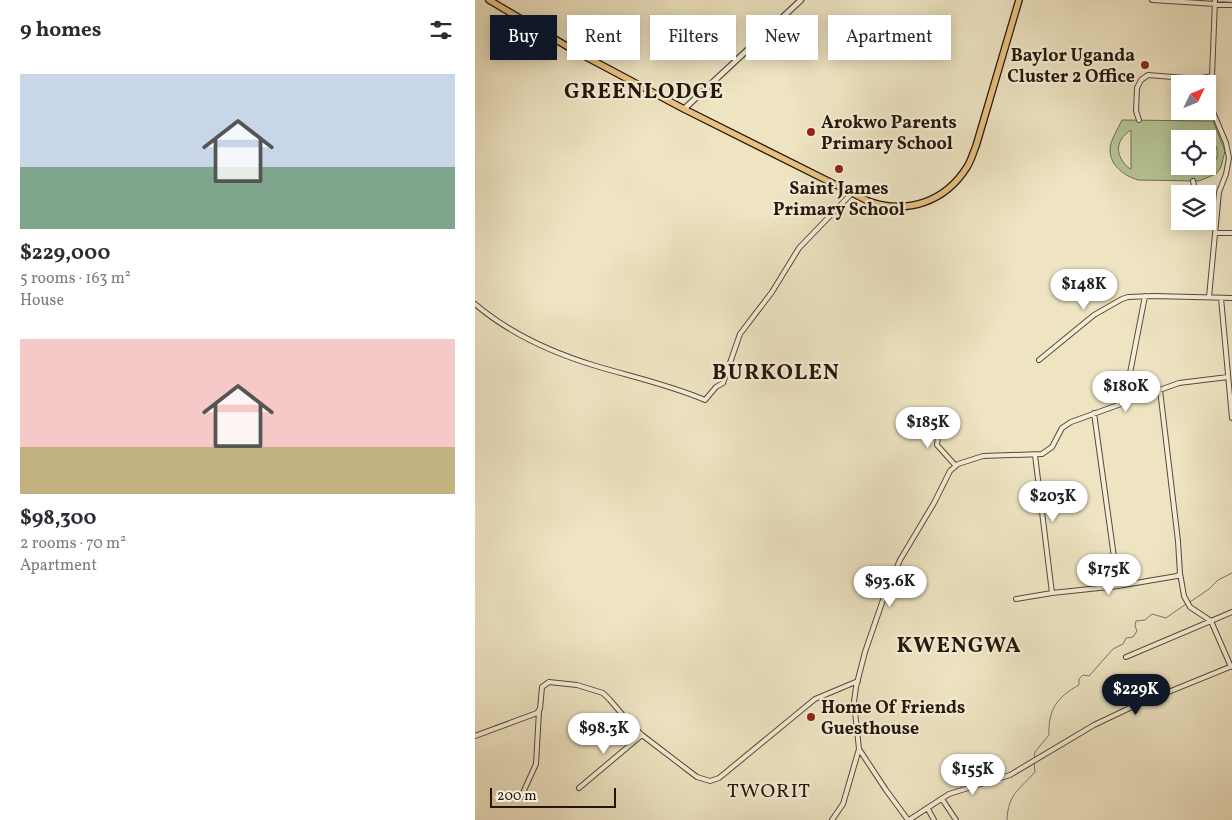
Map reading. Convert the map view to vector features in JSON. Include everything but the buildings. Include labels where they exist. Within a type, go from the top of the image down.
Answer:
[{"type":"main road","points":[[489,0],[575,51],[684,109],[852,193],[881,205],[902,207],[915,206],[939,195],[958,180],[968,166],[976,146],[1019,0]]},
{"type":"street","points":[[684,109],[801,0]]},
{"type":"street","points":[[1152,0],[1215,2],[1232,5]]},
{"type":"street","points":[[1212,75],[1215,2]]},
{"type":"street","points":[[1139,120],[1136,112],[1137,88],[1141,80],[1148,75],[1171,77]]},
{"type":"street","points":[[1216,120],[1228,152],[1225,179],[1219,192],[1216,220]]},
{"type":"street","points":[[1225,179],[1232,179]]},
{"type":"street","points":[[1193,181],[1194,185]]},
{"type":"street","points":[[475,304],[494,320],[543,346],[595,366],[683,390],[705,400],[716,387],[723,384],[740,334],[772,292],[799,248],[852,193]]},
{"type":"street","points":[[1209,297],[1215,230],[1232,233]]},
{"type":"street","points":[[1124,404],[1145,296]]},
{"type":"street","points":[[1039,360],[1094,315],[1113,303],[1128,297],[1232,298]]},
{"type":"street","points":[[1221,298],[1232,418]]},
{"type":"street","points":[[831,820],[843,804],[859,749],[855,702],[865,652],[884,597],[900,560],[934,503],[949,471],[955,465],[983,456],[1035,455],[1045,453],[1052,447],[1059,432],[1066,424],[1183,382],[1228,377]]},
{"type":"street","points":[[859,749],[885,790],[909,820],[949,794],[1010,774],[1094,725],[1134,706],[1231,666],[1211,621],[1196,613],[1189,606],[1184,596],[1160,390]]},
{"type":"street","points":[[1094,413],[1118,586]]},
{"type":"street","points":[[940,420],[937,445],[955,465]]},
{"type":"street","points":[[1035,455],[1052,593]]},
{"type":"street","points":[[1016,599],[1118,586],[1177,576],[1180,573]]},
{"type":"street","points":[[1126,657],[1232,612]]},
{"type":"street","points":[[521,797],[536,764],[542,687],[549,682],[577,685],[603,693],[642,735],[697,777],[704,780],[715,780],[731,769],[815,699],[858,681]]},
{"type":"street","points":[[475,736],[539,711]]},
{"type":"street","points":[[579,788],[642,735]]},
{"type":"street","points":[[943,799],[956,820]]},
{"type":"street","points":[[928,809],[934,820]]},
{"type":"green space","points":[[1122,120],[1213,121],[1225,151],[1221,167],[1216,174],[1216,130],[1171,130],[1171,175],[1214,175],[1199,181],[1138,180],[1123,173],[1115,165],[1110,150],[1111,142]],"holes":[[[1131,130],[1131,169],[1125,164],[1119,154],[1119,144],[1125,134]]]},
{"type":"waterway","points":[[1190,602],[1209,589],[1218,580],[1232,573]]},
{"type":"waterway","points":[[1034,759],[1035,752],[1049,735],[1050,718],[1055,705],[1065,694],[1079,685],[1079,679],[1083,675],[1089,676],[1113,649],[1123,644],[1126,638],[1133,637],[1137,631],[1136,621],[1145,620],[1152,614],[1166,618],[1186,604]]},
{"type":"waterway","points":[[1007,820],[1012,798],[1035,772],[1034,763]]},
{"type":"place","name":"Baylor Uganda Cluster 2 Office","points":[[1145,65]]},
{"type":"place","name":"Arokwo Parents Primary School","points":[[811,132]]},
{"type":"place","name":"Saint James Primary School","points":[[839,169]]},
{"type":"place","name":"Home Of Friends Guesthouse","points":[[811,717]]},
{"type":"district","name":"GREENLODGE","points":[[644,90]]},
{"type":"district","name":"BURKOLEN","points":[[776,371]]},
{"type":"district","name":"KWENGWA","points":[[959,644]]},
{"type":"district","name":"TWORIT","points":[[769,790]]}]
